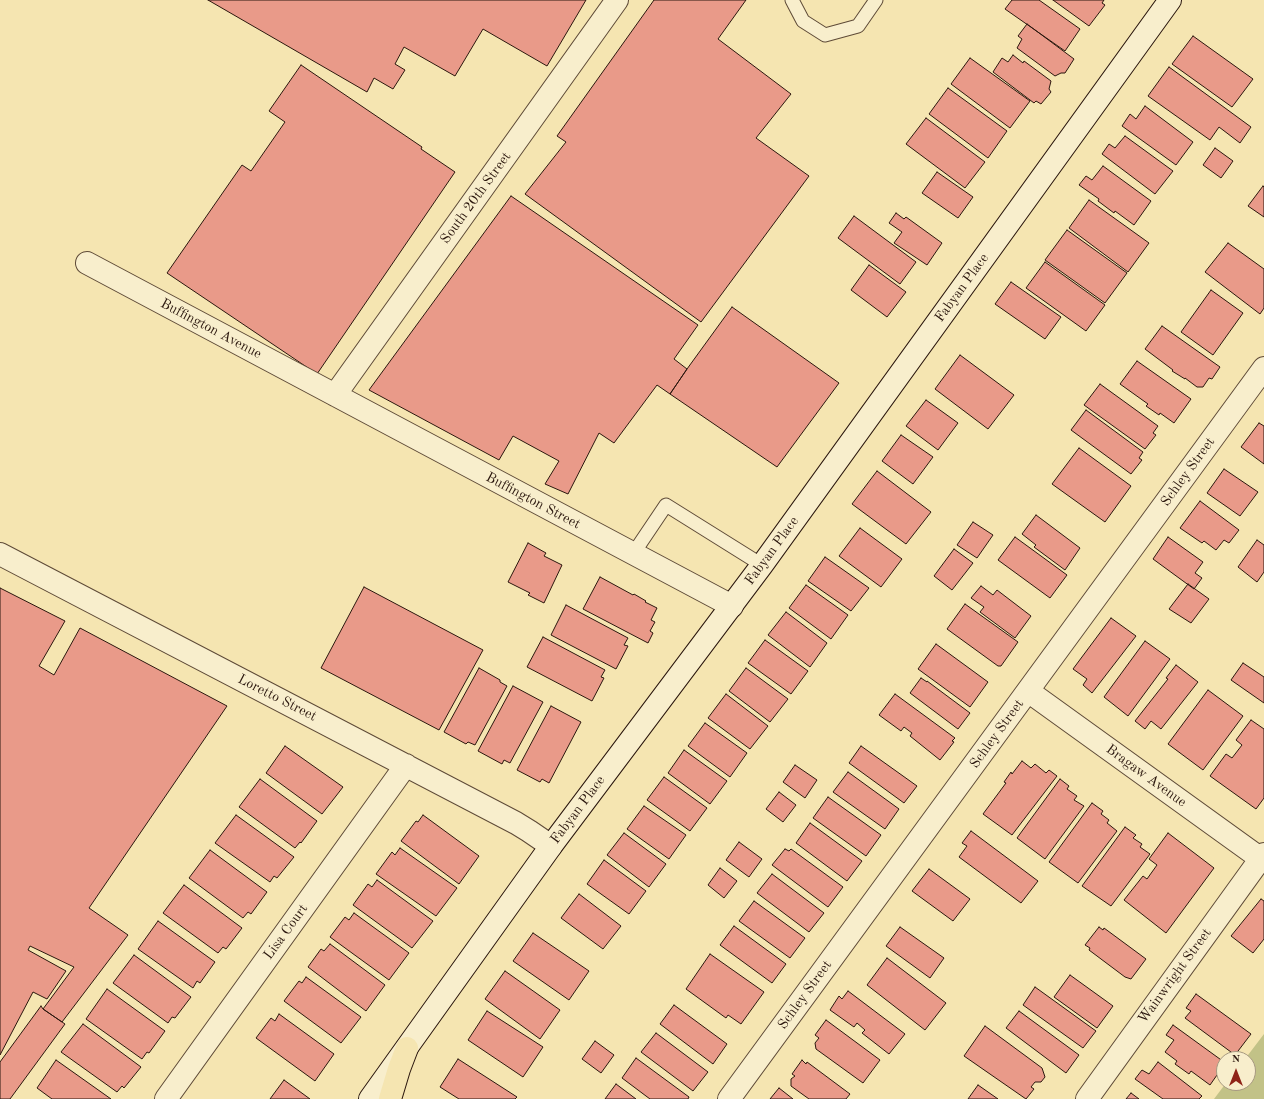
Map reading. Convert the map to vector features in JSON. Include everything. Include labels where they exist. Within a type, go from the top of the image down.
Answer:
[{"type":"highway","points":[[390,1099],[407,1048]]},
{"type":"street","name":"South 20th Street","points":[[335,395],[617,0]]},
{"type":"street","name":"Fabyan Place","points":[[370,1099],[551,846],[762,565],[1170,0]]},
{"type":"street","name":"Buffington Avenue","points":[[87,263],[335,395]]},
{"type":"street","name":"Schley Street","points":[[729,1099],[1264,368]]},
{"type":"street","name":"Buffington Street","points":[[335,395],[732,606]]},
{"type":"street","name":"Loretto Street","points":[[0,554],[516,823],[529,830],[551,846]]},
{"type":"street","name":"Bragaw Avenue","points":[[1028,691],[1263,858]]},
{"type":"street","name":"Lisa Court","points":[[166,1099],[406,765]]},
{"type":"street","name":"Wainwright Street","points":[[1087,1099],[1263,858]]},
{"type":"lane","points":[[792,0],[804,21],[825,35],[858,26],[876,0]]},
{"type":"lane","points":[[633,554],[666,505],[762,565]]},
{"type":"green space","points":[[1264,1034],[1264,1099],[1214,1099],[1220,1091],[1256,1091],[1256,1051],[1251,1051]]},
{"type":"building","points":[[208,0],[586,0],[547,66],[483,29],[455,76],[404,47],[395,64],[405,70],[393,89],[374,78],[367,92]]},
{"type":"building","points":[[654,0],[746,0],[718,39],[791,94],[756,138],[809,176],[701,322],[525,194],[566,142],[557,136]]},
{"type":"building","points":[[1012,0],[1039,0],[1080,29],[1065,51],[1005,9]]},
{"type":"building","points":[[1053,0],[1104,0],[1102,3],[1105,5],[1089,26]]},
{"type":"building","points":[[1027,24],[1074,59],[1065,73],[1055,76],[1017,48],[1022,39],[1018,36]]},
{"type":"building","points":[[1193,36],[1253,79],[1232,107],[1172,64]]},
{"type":"building","points":[[1013,55],[1023,63],[1024,61],[1051,81],[1049,89],[1051,92],[1041,104],[1036,101],[1034,103],[993,72],[1002,58],[1008,62]]},
{"type":"building","points":[[970,58],[1030,101],[1010,128],[951,84]]},
{"type":"building","points":[[301,65],[422,147],[421,149],[455,172],[317,374],[167,273],[242,165],[251,171],[285,122],[269,111]]},
{"type":"building","points":[[1169,67],[1251,127],[1240,143],[1219,127],[1210,140],[1148,96]]},
{"type":"building","points":[[948,88],[1007,131],[988,158],[929,114]]},
{"type":"building","points":[[1145,106],[1193,142],[1176,165],[1122,126],[1130,114],[1136,119]]},
{"type":"building","points":[[926,118],[985,162],[965,188],[906,144]]},
{"type":"building","points":[[1125,136],[1173,171],[1155,194],[1102,154],[1109,144],[1115,148]]},
{"type":"building","points":[[1215,148],[1233,161],[1221,178],[1203,165]]},
{"type":"building","points":[[1103,166],[1151,201],[1134,225],[1115,211],[1114,213],[1098,201],[1099,199],[1079,185],[1086,176],[1092,180]]},
{"type":"building","points":[[937,172],[973,197],[958,218],[922,193]]},
{"type":"building","points":[[1263,186],[1264,187],[1264,217],[1248,206]]},
{"type":"building","points":[[511,196],[698,325],[674,359],[687,369],[670,394],[657,385],[614,443],[599,433],[568,494],[545,484],[559,461],[513,436],[499,460],[369,390]]},
{"type":"building","points":[[1089,200],[1149,243],[1128,272],[1069,228]]},
{"type":"building","points":[[896,213],[904,219],[906,217],[942,243],[927,265],[894,243],[902,232],[889,223]]},
{"type":"building","points":[[854,216],[916,262],[900,284],[838,238]]},
{"type":"building","points":[[1067,230],[1127,273],[1105,303],[1045,260]]},
{"type":"building","points":[[1228,243],[1264,269],[1264,308],[1260,314],[1205,272]]},
{"type":"building","points":[[1045,262],[1105,305],[1086,331],[1026,288]]},
{"type":"building","points":[[869,265],[906,292],[887,317],[851,290]]},
{"type":"building","points":[[1011,282],[1061,317],[1045,339],[995,304]]},
{"type":"building","points":[[1211,290],[1243,313],[1213,355],[1181,332]]},
{"type":"building","points":[[732,307],[839,383],[777,467],[670,394]]},
{"type":"building","points":[[1162,326],[1220,367],[1212,379],[1209,378],[1203,387],[1197,387],[1172,371],[1173,370],[1145,349]]},
{"type":"building","points":[[960,355],[1014,395],[988,429],[935,389]]},
{"type":"building","points":[[1137,361],[1191,399],[1174,423],[1160,413],[1159,415],[1146,406],[1148,404],[1120,384]]},
{"type":"building","points":[[1100,384],[1158,426],[1153,433],[1156,435],[1145,449],[1084,405]]},
{"type":"building","points":[[926,400],[958,423],[938,450],[906,426]]},
{"type":"building","points":[[1086,410],[1143,452],[1139,458],[1142,460],[1131,474],[1071,430]]},
{"type":"building","points":[[1259,423],[1264,426],[1264,464],[1241,447]]},
{"type":"building","points":[[901,435],[933,457],[913,484],[882,461]]},
{"type":"building","points":[[1079,448],[1131,486],[1105,522],[1052,484]]},
{"type":"building","points":[[1224,469],[1258,492],[1240,516],[1207,493]]},
{"type":"building","points":[[877,471],[931,512],[906,544],[852,504]]},
{"type":"building","points":[[1200,501],[1239,530],[1229,543],[1224,540],[1216,550],[1204,541],[1202,543],[1180,528]]},
{"type":"building","points":[[1036,515],[1080,548],[1065,570],[1034,547],[1036,545],[1022,534]]},
{"type":"building","points":[[973,522],[993,535],[977,558],[957,545]]},
{"type":"building","points":[[860,528],[902,559],[881,587],[839,556]]},
{"type":"building","points":[[1015,537],[1067,575],[1050,598],[998,560]]},
{"type":"building","points":[[1168,537],[1203,562],[1195,573],[1202,578],[1194,589],[1153,559]]},
{"type":"building","points":[[1257,540],[1264,545],[1264,572],[1257,582],[1238,567]]},
{"type":"building","points":[[528,543],[546,553],[544,556],[562,565],[544,603],[528,595],[530,593],[508,582]]},
{"type":"building","points":[[954,549],[973,563],[952,590],[934,576]]},
{"type":"building","points":[[825,557],[869,588],[851,611],[808,581]]},
{"type":"building","points":[[600,577],[633,595],[634,594],[657,608],[651,620],[655,622],[650,631],[653,633],[648,643],[583,609]]},
{"type":"building","points":[[1188,584],[1209,599],[1191,623],[1169,609]]},
{"type":"building","points":[[806,585],[848,615],[831,639],[789,608]]},
{"type":"building","points":[[981,586],[993,595],[997,590],[1031,616],[1015,638],[980,612],[984,607],[971,598]]},
{"type":"building","points":[[364,587],[483,650],[439,730],[321,668]]},
{"type":"building","points":[[0,588],[65,621],[39,666],[54,675],[80,628],[227,706],[89,908],[128,935],[62,1022],[43,1009],[74,967],[30,946],[28,950],[66,971],[47,999],[33,992],[0,1055]]},
{"type":"building","points":[[965,604],[1018,642],[1001,666],[998,666],[947,629]]},
{"type":"building","points":[[566,605],[628,638],[624,645],[628,646],[616,669],[551,635]]},
{"type":"building","points":[[786,612],[827,643],[810,667],[768,635]]},
{"type":"building","points":[[1111,618],[1136,636],[1092,693],[1083,685],[1087,679],[1073,669]]},
{"type":"building","points":[[543,637],[605,670],[601,677],[604,678],[592,701],[527,667]]},
{"type":"building","points":[[765,640],[808,671],[791,694],[748,663]]},
{"type":"building","points":[[1145,641],[1170,659],[1128,716],[1104,697]]},
{"type":"building","points":[[936,644],[988,682],[970,707],[918,669]]},
{"type":"building","points":[[1243,663],[1264,677],[1264,703],[1231,680]]},
{"type":"building","points":[[1176,665],[1198,682],[1161,729],[1151,721],[1145,729],[1135,721],[1168,679],[1166,678]]},
{"type":"building","points":[[479,668],[500,680],[500,682],[507,686],[475,745],[468,742],[466,744],[444,732]]},
{"type":"building","points":[[746,668],[788,699],[770,722],[729,691]]},
{"type":"building","points":[[921,678],[970,713],[958,729],[910,693]]},
{"type":"building","points":[[513,686],[543,702],[510,763],[504,760],[502,764],[478,751]]},
{"type":"building","points":[[1208,690],[1243,716],[1203,770],[1168,744]]},
{"type":"building","points":[[726,694],[768,726],[750,749],[708,718]]},
{"type":"building","points":[[895,694],[955,738],[952,741],[954,742],[940,760],[910,736],[912,733],[904,727],[901,731],[879,715]]},
{"type":"building","points":[[551,706],[581,722],[549,783],[542,779],[540,782],[517,770]]},
{"type":"building","points":[[1251,720],[1264,729],[1264,798],[1256,809],[1210,776],[1226,754],[1232,758],[1242,745],[1236,740]]},
{"type":"building","points":[[705,723],[747,753],[730,777],[688,746]]},
{"type":"building","points":[[285,746],[343,787],[322,814],[266,773]]},
{"type":"building","points":[[861,746],[917,786],[904,803],[849,763]]},
{"type":"building","points":[[684,750],[727,781],[710,804],[668,773]]},
{"type":"building","points":[[1022,761],[1031,768],[1035,764],[1046,773],[1049,770],[1057,776],[1012,835],[983,814],[1006,783],[1004,782],[1011,772],[1012,774]]},
{"type":"building","points":[[795,765],[817,780],[805,798],[783,782]]},
{"type":"building","points":[[848,772],[899,809],[885,829],[833,792]]},
{"type":"building","points":[[664,777],[707,808],[690,831],[647,800]]},
{"type":"building","points":[[260,779],[317,821],[301,843],[300,842],[295,848],[239,807]]},
{"type":"building","points":[[1060,779],[1069,786],[1067,789],[1077,796],[1074,800],[1084,806],[1045,859],[1017,838]]},
{"type":"building","points":[[779,792],[796,805],[783,822],[766,809]]},
{"type":"building","points":[[828,797],[881,835],[866,856],[813,818]]},
{"type":"building","points":[[1092,803],[1103,811],[1101,814],[1109,820],[1107,823],[1117,831],[1078,883],[1049,862]]},
{"type":"building","points":[[644,806],[686,835],[669,859],[627,829]]},
{"type":"building","points":[[236,815],[294,857],[277,878],[274,876],[270,882],[215,843]]},
{"type":"building","points":[[423,815],[479,856],[459,884],[401,841],[416,821],[418,822]]},
{"type":"building","points":[[810,823],[862,861],[847,881],[796,843]]},
{"type":"building","points":[[1125,827],[1136,835],[1133,838],[1142,844],[1140,847],[1150,854],[1111,906],[1082,886]]},
{"type":"building","points":[[971,831],[1038,881],[1021,903],[959,857],[967,846],[962,843]]},
{"type":"building","points":[[624,833],[666,864],[649,887],[607,855]]},
{"type":"building","points":[[1168,833],[1214,868],[1166,933],[1124,900],[1143,876],[1147,879],[1157,865],[1149,859]]},
{"type":"building","points":[[739,842],[762,859],[749,877],[726,860]]},
{"type":"building","points":[[400,848],[457,888],[436,916],[376,874],[392,852],[395,855]]},
{"type":"building","points":[[785,849],[789,851],[791,849],[843,887],[828,907],[772,865]]},
{"type":"building","points":[[210,850],[267,892],[251,914],[248,912],[243,918],[189,878]]},
{"type":"building","points":[[604,860],[646,891],[629,914],[587,884]]},
{"type":"building","points":[[720,868],[737,881],[724,898],[708,885]]},
{"type":"building","points":[[929,869],[970,899],[953,921],[912,891]]},
{"type":"building","points":[[772,874],[824,913],[809,932],[757,893]]},
{"type":"building","points":[[377,880],[433,921],[412,948],[353,905],[368,884],[372,887]]},
{"type":"building","points":[[184,885],[242,928],[226,949],[223,947],[218,953],[163,913]]},
{"type":"building","points":[[579,894],[621,926],[603,949],[561,918]]},
{"type":"building","points":[[1261,899],[1264,901],[1264,939],[1253,953],[1231,936]]},
{"type":"building","points":[[754,901],[805,938],[790,958],[739,921]]},
{"type":"building","points":[[354,913],[409,953],[389,980],[330,937],[345,917],[349,920]]},
{"type":"building","points":[[158,921],[215,962],[200,983],[197,981],[193,988],[138,949]]},
{"type":"building","points":[[734,926],[786,964],[772,983],[720,945]]},
{"type":"building","points":[[900,927],[944,958],[930,978],[886,946]]},
{"type":"building","points":[[1099,927],[1103,930],[1104,928],[1146,959],[1131,979],[1125,977],[1089,950],[1090,948],[1085,945]]},
{"type":"building","points":[[533,933],[589,971],[569,1000],[513,961]]},
{"type":"building","points":[[330,944],[385,985],[366,1011],[308,967],[321,949],[324,951]]},
{"type":"building","points":[[710,954],[764,992],[741,1024],[728,1015],[726,1018],[686,989]]},
{"type":"building","points":[[134,955],[191,997],[175,1018],[172,1017],[168,1023],[113,983]]},
{"type":"building","points":[[887,958],[946,1003],[925,1030],[867,985]]},
{"type":"building","points":[[505,971],[560,1010],[540,1039],[485,999]]},
{"type":"building","points":[[1070,975],[1113,1006],[1097,1028],[1054,997]]},
{"type":"building","points":[[306,977],[361,1017],[341,1043],[284,1001],[299,981],[302,983]]},
{"type":"building","points":[[1035,987],[1096,1031],[1083,1048],[1023,1005]]},
{"type":"building","points":[[107,989],[165,1031],[149,1053],[147,1052],[142,1059],[86,1019]]},
{"type":"building","points":[[848,991],[905,1034],[889,1054],[862,1033],[865,1030],[857,1023],[854,1027],[830,1010],[839,996],[842,999]]},
{"type":"building","points":[[1196,994],[1251,1034],[1238,1051],[1230,1051],[1185,1018],[1191,1011],[1186,1008]]},
{"type":"building","points":[[674,1005],[727,1044],[713,1064],[660,1024]]},
{"type":"building","points":[[41,1006],[65,1024],[10,1099],[0,1099],[0,1062]]},
{"type":"building","points":[[487,1011],[543,1047],[523,1077],[468,1040]]},
{"type":"building","points":[[1019,1011],[1079,1055],[1066,1073],[1006,1028]]},
{"type":"building","points":[[279,1014],[334,1054],[315,1081],[256,1038],[271,1018],[275,1021]]},
{"type":"building","points":[[826,1020],[880,1060],[863,1083],[816,1049],[815,1043],[819,1038],[815,1035]]},
{"type":"building","points":[[83,1024],[141,1067],[124,1088],[122,1086],[117,1092],[61,1052]]},
{"type":"building","points":[[1173,1025],[1216,1056],[1216,1076],[1210,1085],[1191,1071],[1189,1074],[1175,1064],[1177,1061],[1165,1052],[1174,1040],[1166,1035]]},
{"type":"building","points":[[985,1026],[1042,1068],[1045,1077],[1041,1082],[1035,1082],[1031,1087],[1034,1089],[1026,1099],[964,1056]]},
{"type":"building","points":[[656,1033],[708,1072],[693,1091],[641,1052]]},
{"type":"building","points":[[595,1041],[614,1055],[601,1073],[582,1059]]},
{"type":"building","points":[[636,1058],[689,1097],[688,1099],[650,1099],[622,1078]]},
{"type":"building","points":[[458,1059],[517,1097],[515,1099],[459,1099],[440,1087]]},
{"type":"building","points":[[56,1060],[111,1099],[52,1099],[37,1088]]},
{"type":"building","points":[[802,1060],[806,1064],[807,1062],[850,1094],[846,1099],[809,1099],[791,1086],[791,1079],[795,1076],[792,1074]]},
{"type":"building","points":[[1158,1062],[1202,1096],[1199,1099],[1163,1099],[1135,1079],[1142,1070],[1149,1074]]},
{"type":"building","points":[[284,1080],[310,1099],[270,1099]]},
{"type":"building","points":[[616,1084],[636,1099],[605,1099]]},
{"type":"building","points":[[978,1085],[998,1099],[968,1099]]},
{"type":"building","points":[[779,1088],[793,1099],[770,1099]]},
{"type":"building","points":[[1131,1093],[1139,1099],[1126,1099]]}]
